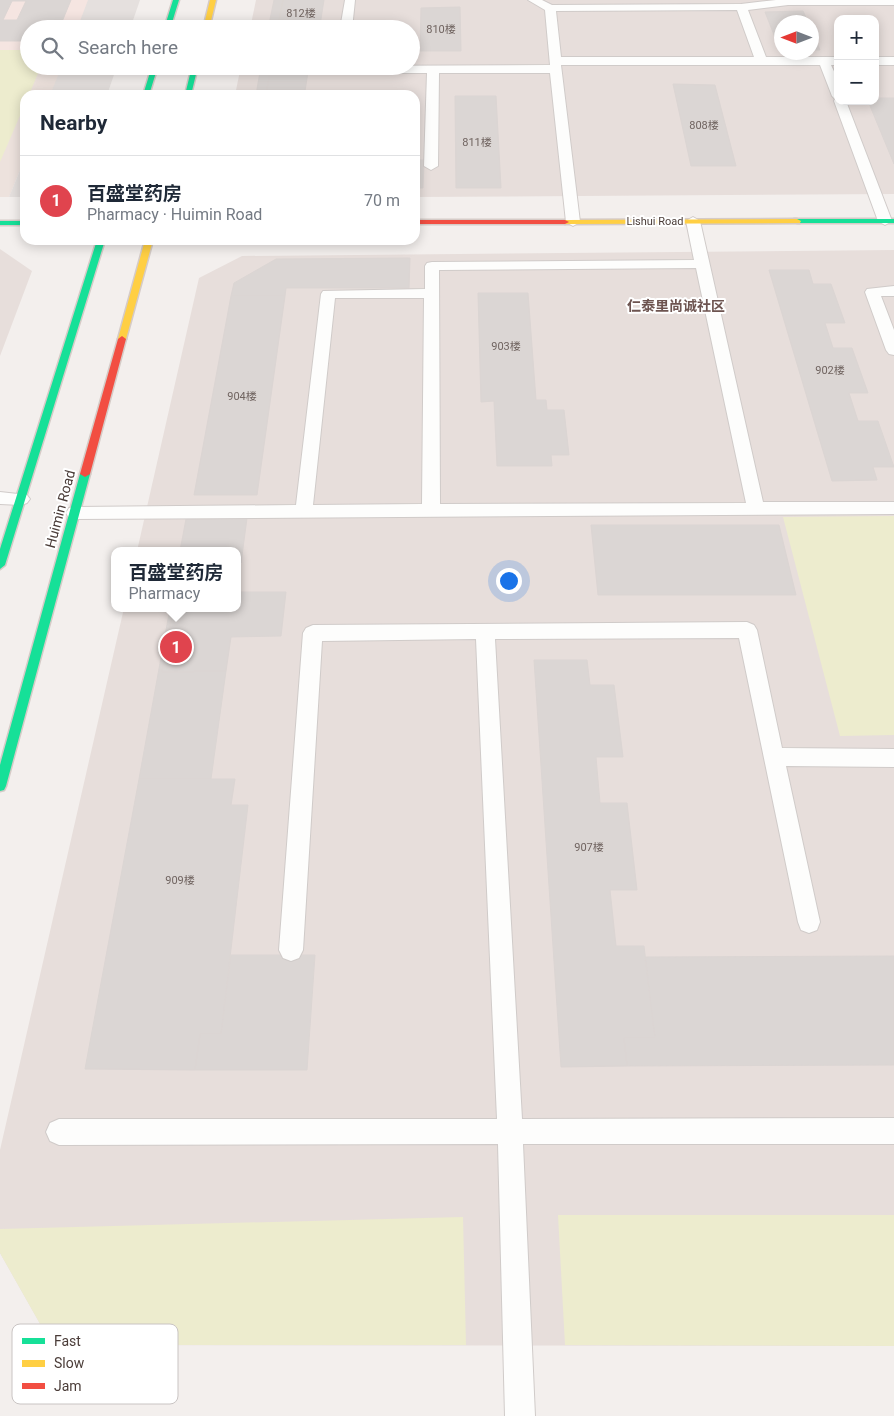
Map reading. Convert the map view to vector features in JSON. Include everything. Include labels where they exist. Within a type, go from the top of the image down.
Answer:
[{"type":"main road","points":[[170,20],[176,0]]},
{"type":"main road","points":[[208,20],[213,0]]},
{"type":"main road","points":[[148,90],[152,75]]},
{"type":"main road","points":[[189,90],[194,75]]},
{"type":"main road","name":"Lishui Road","points":[[420,222],[890,221]]},
{"type":"main road","points":[[0,223],[20,223]]},
{"type":"main road","points":[[0,565],[99,245]]},
{"type":"main road","name":"Huimin Road","points":[[0,786],[148,245]]},
{"type":"lane","points":[[347,20],[350,0]]},
{"type":"lane","points":[[533,0],[550,8],[741,7],[788,1],[894,2]]},
{"type":"lane","points":[[741,7],[761,61]]},
{"type":"lane","points":[[550,8],[574,222]]},
{"type":"lane","points":[[824,61],[834,86]]},
{"type":"lane","points":[[420,68],[834,61]]},
{"type":"lane","points":[[879,61],[894,61]]},
{"type":"lane","points":[[431,166],[433,68]]},
{"type":"lane","points":[[842,105],[890,221]]},
{"type":"lane","points":[[692,221],[756,509]]},
{"type":"lane","points":[[430,511],[432,266],[702,264]]},
{"type":"lane","points":[[894,292],[872,292],[894,350]]},
{"type":"lane","points":[[304,511],[328,294],[431,294]]},
{"type":"lane","points":[[0,498],[21,499]]},
{"type":"lane","points":[[75,513],[894,508]]},
{"type":"lane","points":[[290,950],[313,634],[747,630],[809,922]]},
{"type":"lane","points":[[485,632],[510,1131],[520,1416]]},
{"type":"lane","points":[[774,757],[894,758]]},
{"type":"lane","points":[[59,1132],[894,1130]]},
{"type":"shaded area","points":[[0,0],[89,0],[81,20],[20,20],[20,50],[0,50]]},
{"type":"shaded area","points":[[88,0],[140,0],[133,20],[80,20]]},
{"type":"shaded area","points":[[256,0],[894,0],[894,194],[420,197],[420,90],[236,90],[239,75],[420,75],[420,20],[252,20]]},
{"type":"shaded area","points":[[0,50],[20,61],[20,75],[59,75],[53,90],[20,90],[20,170],[9,197],[0,197]]},
{"type":"shaded area","points":[[58,75],[114,75],[109,90],[52,90]]},
{"type":"shaded area","points":[[20,170],[20,197],[9,197]]},
{"type":"shaded area","points":[[0,249],[32,271],[0,356]]},
{"type":"shaded area","points":[[894,250],[894,1346],[178,1345],[178,1324],[40,1324],[0,1253],[0,1150],[123,612],[241,612],[241,547],[138,547],[199,278],[242,256]]},
{"type":"green space","points":[[0,50],[20,50],[20,75],[37,75],[31,90],[20,90],[20,116],[0,162]]},
{"type":"green space","points":[[894,516],[894,735],[840,736],[783,517]]},
{"type":"green space","points":[[558,1215],[894,1215],[894,1346],[565,1345]]},
{"type":"green space","points":[[463,1217],[466,1345],[178,1345],[178,1324],[40,1324],[0,1253],[0,1229]]},
{"type":"building","points":[[0,0],[71,0],[63,20],[20,20],[20,41],[0,41]],"holes":[[[12,1],[26,1],[17,20],[3,20]]]},
{"type":"building","points":[[274,0],[283,0],[279,20],[270,20]]},
{"type":"building","points":[[283,0],[324,0],[321,20],[279,20]]},
{"type":"building","points":[[460,7],[461,51],[420,51],[421,8]]},
{"type":"building","points":[[803,11],[805,15],[774,15],[774,35],[765,12]]},
{"type":"building","points":[[259,75],[269,75],[267,90],[257,90]]},
{"type":"building","points":[[269,75],[308,75],[305,90],[267,90]]},
{"type":"building","points":[[673,84],[715,85],[736,166],[691,166]]},
{"type":"building","points":[[455,96],[496,96],[501,188],[456,188]]},
{"type":"building","points":[[879,98],[894,98],[894,164],[870,105],[879,105]]},
{"type":"building","points":[[420,160],[424,160],[423,188],[420,188]]},
{"type":"building","points":[[410,258],[409,288],[286,288],[285,296],[231,296],[234,283],[276,259]]},
{"type":"building","points":[[769,270],[809,270],[813,284],[831,284],[845,323],[825,323],[833,348],[852,348],[868,393],[849,393],[858,421],[878,421],[894,467],[873,467],[877,480],[832,481]]},
{"type":"building","points":[[478,293],[528,293],[536,400],[546,400],[547,410],[564,410],[569,455],[551,455],[552,466],[497,466],[494,401],[481,402]]},
{"type":"building","points":[[231,296],[285,296],[257,495],[194,495]]},
{"type":"building","points":[[247,518],[241,563],[241,547],[181,547],[186,519]]},
{"type":"building","points":[[591,525],[779,525],[796,595],[598,595]]},
{"type":"building","points":[[241,592],[286,592],[281,636],[231,637],[226,671],[162,672],[172,612],[241,612]]},
{"type":"building","points":[[169,612],[172,612],[162,672],[226,671],[211,779],[139,779]]},
{"type":"building","points":[[534,660],[587,660],[590,685],[614,685],[623,757],[596,757],[600,803],[627,803],[637,890],[610,890],[616,946],[644,946],[655,1038],[624,1038],[627,1066],[561,1067]]},
{"type":"building","points":[[139,779],[235,779],[231,805],[248,805],[221,1034],[200,1034],[195,1070],[85,1069]]},
{"type":"building","points":[[231,955],[315,955],[307,1070],[195,1070],[200,1034],[221,1034]]},
{"type":"building","points":[[894,956],[894,1065],[627,1066],[624,1038],[655,1038],[645,957]]},
{"type":"traffic: fast","points":[[170,20],[176,0]]},
{"type":"traffic: fast","points":[[148,90],[152,75]]},
{"type":"traffic: fast","points":[[189,90],[193,75]]},
{"type":"traffic: fast","points":[[797,221],[894,221]]},
{"type":"traffic: fast","points":[[0,223],[20,223]]},
{"type":"traffic: fast","points":[[0,565],[99,245]]},
{"type":"traffic: fast","points":[[0,786],[85,474]]},
{"type":"traffic: slow","points":[[208,20],[213,0]]},
{"type":"traffic: slow","points":[[565,222],[797,221]]},
{"type":"traffic: slow","points":[[122,339],[148,245]]},
{"type":"traffic: jam","points":[[420,222],[565,222]]},
{"type":"traffic: jam","points":[[85,474],[122,339]]},
{"type":"place","name":"百盛堂药房","points":[[176,647]]},
{"type":"district","name":"仁泰里尚诚社区","points":[[676,306]]}]
